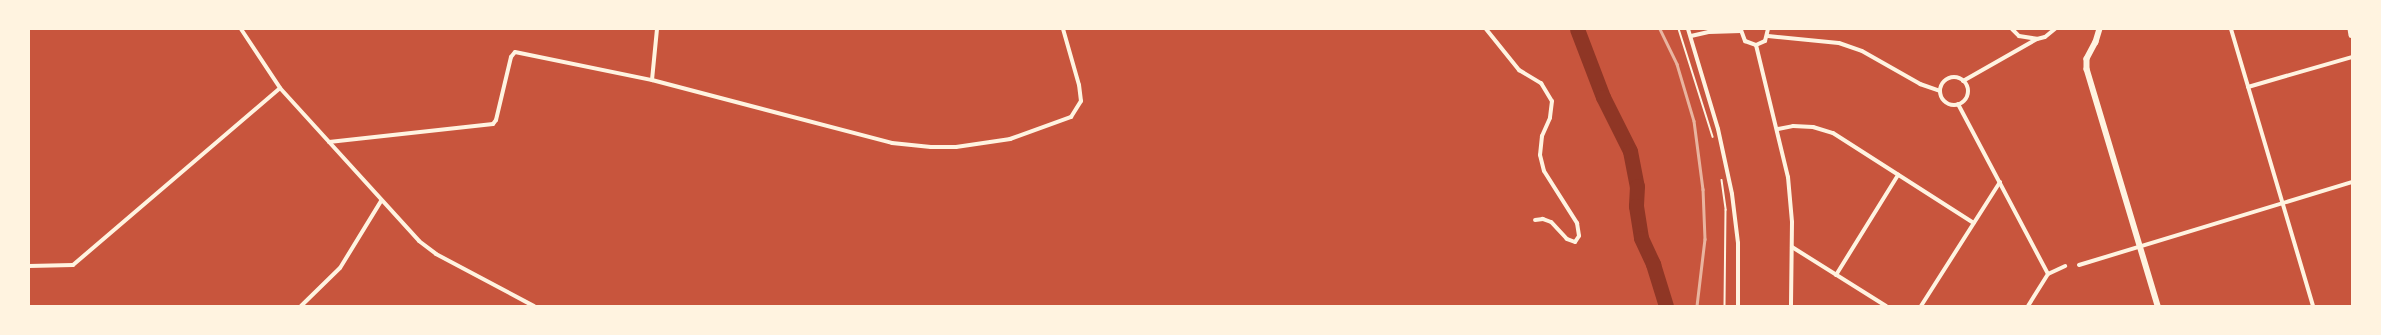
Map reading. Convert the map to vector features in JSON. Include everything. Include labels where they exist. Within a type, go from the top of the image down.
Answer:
[{"type":"street","points":[[241,29],[280,88],[381,201],[427,248],[534,306]]},
{"type":"street","points":[[652,80],[656,29]]},
{"type":"street","points":[[329,142],[493,124],[496,120],[511,57],[515,52],[652,80],[892,143],[931,147],[956,146],[1010,139],[1071,117],[1081,101],[1080,85],[1063,29]]},
{"type":"street","points":[[1486,29],[1519,70],[1541,83],[1552,100],[1550,118],[1542,136],[1540,155],[1544,171],[1577,223],[1579,236],[1575,242],[1567,239],[1551,222],[1543,219],[1535,220]]},
{"type":"street","points":[[1688,29],[1718,129],[1732,194],[1738,243],[1738,306]]},
{"type":"street","points":[[1691,36],[1709,32],[1741,30],[1745,41],[1756,45],[1761,44],[1768,36],[1768,29]]},
{"type":"street","points":[[2012,29],[2020,36],[2037,39]]},
{"type":"street","points":[[1963,81],[2037,39],[2045,37],[2055,29]]},
{"type":"street","points":[[2100,29],[2096,42],[2087,59],[2087,69],[2158,306]]},
{"type":"street","points":[[2231,29],[2313,306]]},
{"type":"street","points":[[2350,29],[2352,34]]},
{"type":"street","points":[[1768,36],[1839,43],[1862,51],[1920,84],[1940,91],[1946,102],[1958,104],[1964,100],[1967,94],[1967,87],[1963,81],[1951,77],[1945,80],[1940,91]]},
{"type":"street","points":[[1756,45],[1778,129],[1788,177],[1792,247],[1791,306]]},
{"type":"street","points":[[2248,87],[2352,57]]},
{"type":"street","points":[[29,266],[73,265],[280,88]]},
{"type":"street","points":[[1958,104],[2048,274]]},
{"type":"street","points":[[1778,129],[1793,126],[1813,127],[1833,133],[1974,223]]},
{"type":"street","points":[[1836,275],[1898,175]]},
{"type":"street","points":[[1922,306],[2000,182]]},
{"type":"street","points":[[2079,265],[2352,182]]},
{"type":"street","points":[[301,306],[340,268],[381,201]]},
{"type":"street","points":[[1792,247],[1886,306]]},
{"type":"street","points":[[2028,306],[2048,274],[2065,266]]},
{"type":"path","points":[[1679,29],[1714,143]]},
{"type":"path","points":[[1721,173],[1726,210],[1725,306]]},
{"type":"waterway","points":[[1577,29],[1603,97],[1630,151],[1637,186],[1636,206],[1641,238],[1653,264],[1666,306]]},
{"type":"railway","points":[[1660,29],[1677,64],[1694,121],[1703,189],[1705,239],[1697,306]]}]
